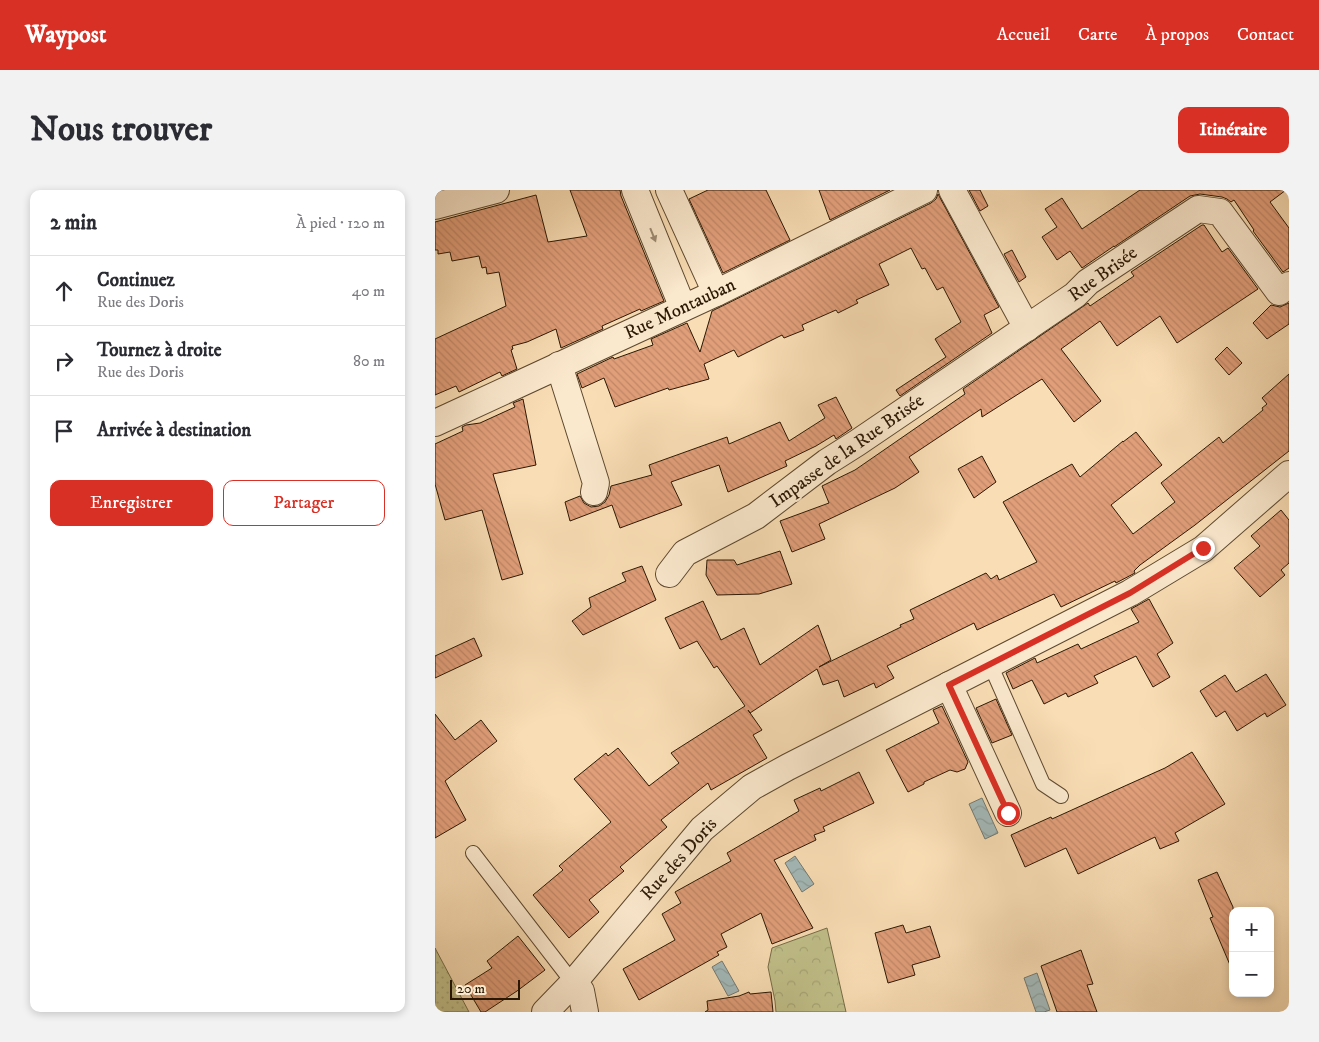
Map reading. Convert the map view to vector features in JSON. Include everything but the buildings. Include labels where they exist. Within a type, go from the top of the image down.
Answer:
[{"type":"street","points":[[435,206],[496,190]]},
{"type":"street","points":[[635,190],[683,308]]},
{"type":"street","points":[[669,190],[716,293]]},
{"type":"street","name":"Rue Montauban","points":[[435,422],[716,293],[924,190]]},
{"type":"street","points":[[952,190],[1027,328]]},
{"type":"street","name":"Rue Brisée","points":[[1027,328],[1075,295],[1088,282],[1198,209],[1220,212],[1279,292],[1289,286]]},
{"type":"street","name":"Impasse de la Rue Brisée","points":[[669,574],[685,553],[756,516],[827,462],[857,444],[1027,328]]},
{"type":"street","points":[[559,365],[596,483],[593,492]]},
{"type":"street","name":"Rue des Doris","points":[[545,1012],[574,982],[702,829],[752,787],[1130,593],[1203,548],[1289,474]]},
{"type":"street","points":[[949,685],[1008,813]]},
{"type":"street","points":[[574,982],[581,991],[585,1012]]},
{"type":"lane","points":[[990,664],[1043,784],[1061,796]]},
{"type":"lane","points":[[473,853],[574,982]]},
{"type":"green space","points":[[827,928],[846,1012],[776,1012],[768,967],[772,948]]},
{"type":"green space","points":[[435,948],[469,1012],[435,1012]]},
{"type":"water","points":[[982,798],[998,833],[985,839],[969,804]]},
{"type":"water","points":[[795,856],[814,884],[802,892],[785,863]]},
{"type":"water","points":[[722,961],[739,991],[728,996],[712,967]]},
{"type":"water","points":[[1037,973],[1050,1010],[1044,1012],[1036,1012],[1024,978]]},
{"type":"route","points":[[1008,813],[949,685],[1130,593],[1203,548]]}]
